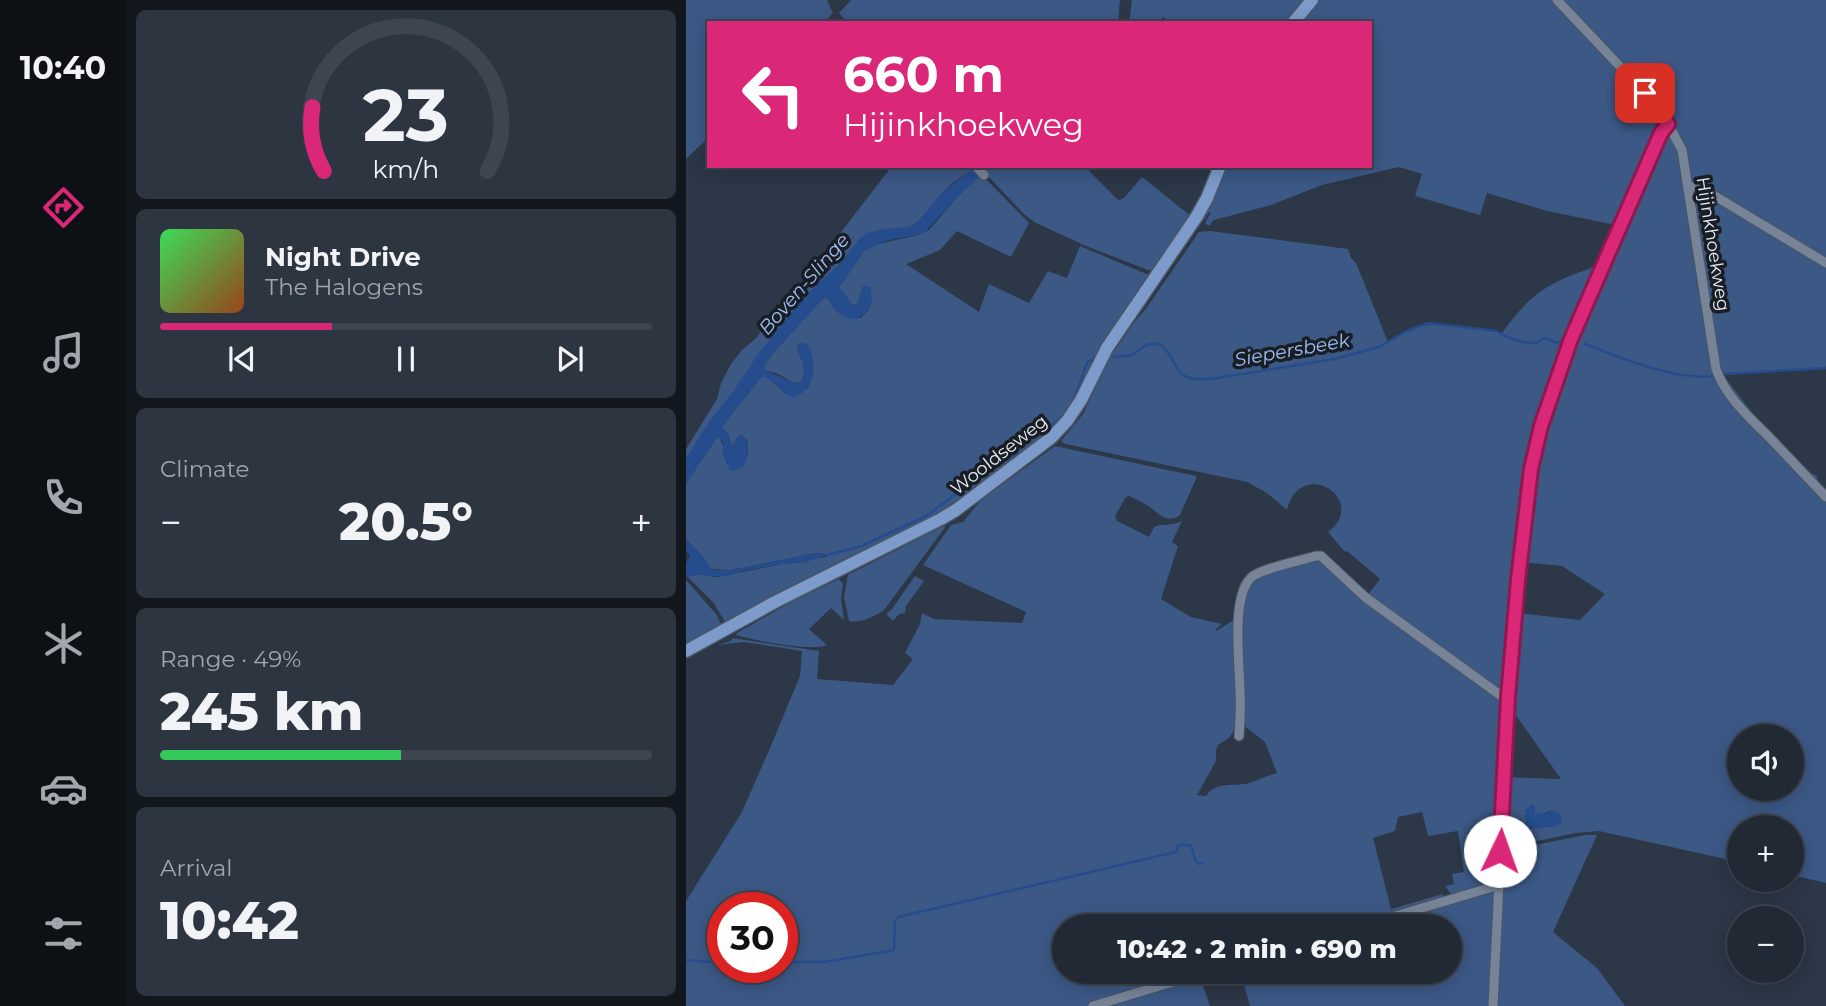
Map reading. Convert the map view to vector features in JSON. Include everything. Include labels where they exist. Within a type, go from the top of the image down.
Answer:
[{"type":"main road","points":[[1295,21],[1312,0]]},
{"type":"main road","name":"Wooldseweg","points":[[686,652],[775,602],[941,519],[1051,438],[1073,413],[1107,348],[1197,216],[1219,168]]},
{"type":"street","name":"Hijinkhoekweg","points":[[1557,0],[1645,93],[1668,124],[1682,150],[1719,378],[1742,410],[1826,497]]},
{"type":"street","points":[[1493,1006],[1508,697],[1531,469],[1541,426],[1571,339],[1661,133],[1668,124]]},
{"type":"street","points":[[978,168],[984,175]]},
{"type":"street","points":[[1688,187],[1700,187],[1826,262]]},
{"type":"street","points":[[1239,736],[1238,620],[1245,587],[1251,578],[1261,573],[1316,556],[1321,556],[1365,597],[1415,635],[1500,695],[1508,697]]},
{"type":"street","points":[[1402,914],[1499,885]]},
{"type":"street","points":[[1093,1006],[1166,984]]},
{"type":"shaded area","points":[[686,0],[827,0],[833,13],[825,21],[707,21],[707,139],[686,159]]},
{"type":"shaded area","points":[[851,0],[1120,0],[1118,21],[846,21],[839,13]]},
{"type":"shaded area","points":[[1132,0],[1826,0],[1826,260],[1697,182],[1695,200],[1708,195],[1826,264],[1826,368],[1723,375],[1754,415],[1811,473],[1819,477],[1816,477],[1818,480],[1814,480],[1714,373],[1826,500],[1826,883],[1804,878],[1804,815],[1727,815],[1727,859],[1599,831],[1509,847],[1503,843],[1506,777],[1561,779],[1510,707],[1517,613],[1580,620],[1605,594],[1562,566],[1522,562],[1539,425],[1505,691],[1500,691],[1367,596],[1380,579],[1344,551],[1328,532],[1339,520],[1341,507],[1337,496],[1328,488],[1317,484],[1305,486],[1295,494],[1287,510],[1267,493],[1247,482],[1061,441],[1083,414],[1110,357],[1199,232],[1210,231],[1348,249],[1388,342],[1411,329],[1430,325],[1502,333],[1523,307],[1543,290],[1567,277],[1598,266],[1614,228],[1611,224],[1547,211],[1487,193],[1480,215],[1415,196],[1422,174],[1399,167],[1322,185],[1271,205],[1214,220],[1209,226],[1205,223],[1211,212],[1204,220],[1201,214],[1198,215],[1212,168],[1372,168],[1372,21],[1168,21],[1163,17],[1160,21],[1129,21]],"holes":[[[1526,809],[1538,815],[1550,811],[1556,813],[1561,822],[1555,826],[1527,829]]]},
{"type":"shaded area","points":[[890,168],[975,168],[944,191],[918,222],[909,227],[859,240],[840,264],[816,285],[710,422],[686,459],[686,449],[717,399],[721,383],[731,364],[805,279]]},
{"type":"shaded area","points":[[974,168],[989,168],[924,233],[886,241],[865,250],[839,287],[853,306],[858,303],[863,286],[870,287],[872,302],[865,313],[857,319],[842,316],[827,298],[824,298],[764,366],[765,371],[798,383],[803,380],[804,367],[796,350],[801,343],[807,344],[814,367],[806,389],[793,398],[766,376],[761,377],[723,425],[731,445],[739,435],[744,436],[748,452],[743,467],[730,470],[723,455],[723,442],[718,436],[686,483],[686,459],[701,434],[758,354],[802,300],[840,264],[867,233],[909,227],[918,222],[944,191]]},
{"type":"shaded area","points":[[989,168],[1086,168],[1120,200],[1142,177],[1192,217],[1157,269],[1148,270],[1036,223],[984,172]]},
{"type":"shaded area","points":[[981,174],[1029,223],[1011,257],[957,231],[940,250],[906,264],[979,312],[989,284],[1029,303],[1048,271],[1067,278],[1080,246],[1149,275],[1064,420],[962,502],[727,625],[713,602],[687,576],[704,574],[717,577],[826,557],[825,554],[816,553],[731,570],[711,569],[686,539],[686,483],[718,436],[728,466],[748,456],[747,439],[737,438],[731,445],[723,425],[763,375],[786,394],[808,388],[812,359],[810,349],[801,343],[797,347],[804,368],[802,382],[791,382],[776,373],[765,371],[764,366],[822,299],[827,298],[836,311],[861,318],[869,309],[863,286],[858,303],[853,306],[839,287],[865,250],[929,230]]},
{"type":"shaded area","points":[[1055,446],[1196,476],[1180,515],[1176,518],[1164,517],[1129,496],[1115,516],[1117,521],[1149,537],[1154,527],[1182,521],[1172,542],[1178,546],[1161,599],[1191,617],[1222,624],[1216,631],[1237,618],[1236,727],[1229,738],[1218,745],[1216,761],[1197,795],[1206,796],[1220,786],[1249,783],[1277,773],[1265,742],[1243,725],[1240,619],[1248,586],[1259,576],[1318,558],[1505,702],[1497,877],[1491,885],[1453,897],[1445,886],[1454,884],[1452,874],[1464,872],[1458,831],[1428,836],[1422,812],[1398,817],[1395,831],[1373,838],[1391,909],[1443,894],[1441,900],[1395,914],[1052,914],[1052,984],[1159,984],[1087,1006],[686,1006],[686,901],[742,812],[800,676],[802,651],[744,642],[717,645],[733,638],[819,651],[817,679],[893,685],[913,659],[905,653],[920,624],[922,613],[934,619],[1022,623],[1026,612],[923,565],[951,525],[963,522],[981,500]]},
{"type":"shaded area","points":[[946,526],[885,609],[868,619],[849,621],[844,597],[848,575]]},
{"type":"shaded area","points":[[686,539],[713,570],[731,570],[816,553],[828,555],[806,562],[743,571],[729,576],[700,574],[686,577],[686,563],[690,556],[686,550]]},
{"type":"shaded area","points":[[915,576],[924,581],[906,606],[905,613],[899,614],[893,621],[886,614]]},
{"type":"shaded area","points":[[839,579],[843,584],[841,599],[844,620],[831,608],[809,629],[827,645],[795,646],[736,635],[793,601]]},
{"type":"shaded area","points":[[686,580],[716,614],[722,626],[686,648]]},
{"type":"shaded area","points":[[1531,804],[1535,807],[1535,814],[1548,813],[1551,810],[1561,815],[1561,822],[1555,826],[1527,829],[1525,812]]},
{"type":"shaded area","points":[[1597,835],[1553,932],[1597,968],[1625,1006],[1496,1006],[1502,859],[1510,850]]},
{"type":"shaded area","points":[[1492,889],[1496,894],[1491,1006],[1250,1006],[1244,984],[1462,984],[1462,914],[1410,914]]},
{"type":"shaded area","points":[[1176,984],[1202,984],[1210,1006],[1109,1006]]},
{"type":"waterway","name":"Siepersbeek","points":[[1113,357],[1132,355],[1146,345],[1157,343],[1167,351],[1179,371],[1187,377],[1211,379],[1335,359],[1379,347],[1428,323],[1496,331],[1522,342],[1536,343],[1545,338],[1557,343],[1567,338]]},
{"type":"waterway","name":"Siepersbeek","points":[[1585,344],[1666,372],[1699,377],[1714,376]]},
{"type":"waterway","name":"Siepersbeek","points":[[1074,400],[1087,363],[1095,358]]},
{"type":"waterway","name":"Siepersbeek","points":[[1723,374],[1826,368]]},
{"type":"waterway","name":"Siepersbeek","points":[[1037,442],[1044,432],[1064,415]]},
{"type":"waterway","name":"Siepersbeek","points":[[827,555],[862,546],[928,515],[975,479],[1023,452]]},
{"type":"waterway","points":[[798,962],[824,962],[894,950],[895,921],[898,917],[1176,852],[1178,845],[1191,845],[1196,862],[1203,863]]},
{"type":"waterway","points":[[686,960],[707,962]]},
{"type":"route","points":[[1500,851],[1508,697],[1531,469],[1541,426],[1571,339],[1661,133],[1668,124],[1645,93]]},
{"type":"water label","name":"Boven-Slinge","points":[[804,284]]}]
